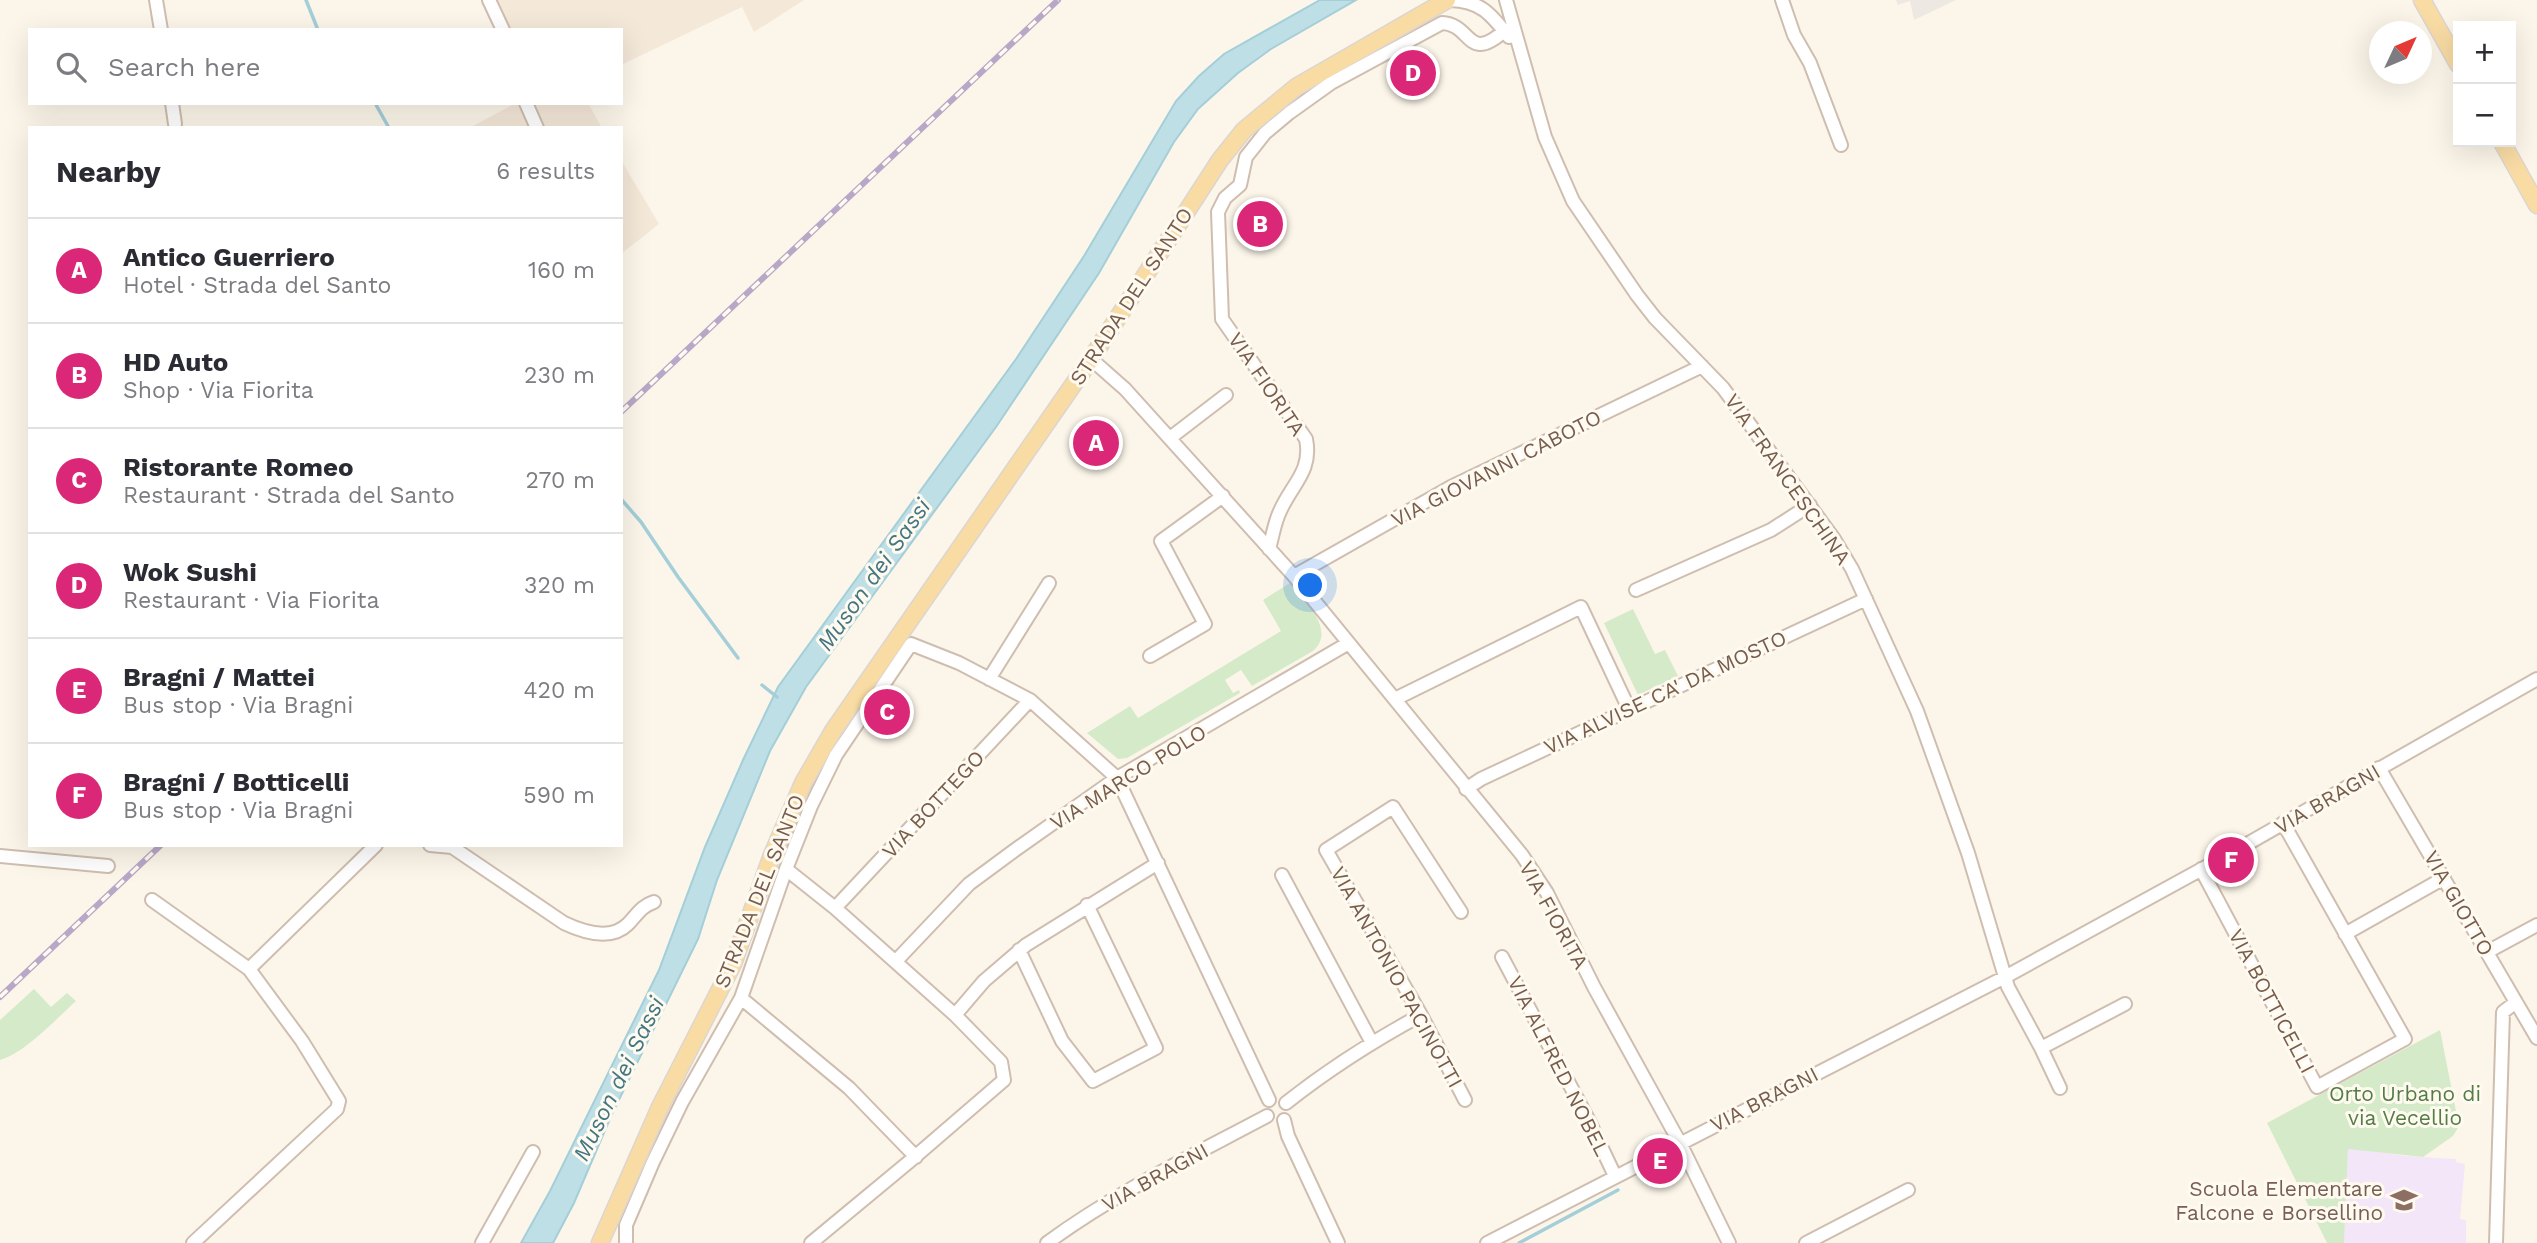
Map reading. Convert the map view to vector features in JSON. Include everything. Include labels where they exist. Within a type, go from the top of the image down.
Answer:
[{"type":"main road","name":"STRADA DEL SANTO","points":[[600,1243],[655,1118],[733,964],[772,855],[803,783],[832,731],[885,666],[959,551],[1091,359],[1220,160],[1244,130],[1296,87],[1449,0]]},
{"type":"main road","points":[[2422,0],[2453,55]]},
{"type":"main road","points":[[2505,147],[2537,205]]},
{"type":"street","points":[[156,0],[161,28]]},
{"type":"street","points":[[489,0],[502,28]]},
{"type":"street","name":"VIA FRANCESCHINA","points":[[1449,0],[1485,5],[1513,42],[1522,59]]},
{"type":"street","name":"VIA FRANCESCHINA","points":[[1508,0],[1522,59],[1553,159],[1573,201],[1637,295],[1655,318],[1723,388],[1810,505],[1846,559],[1917,711],[1968,853],[2005,977]]},
{"type":"street","points":[[1782,0],[1794,35],[1810,63],[1841,145]]},
{"type":"street","name":"VIA FIORITA","points":[[1269,549],[1278,516],[1306,466],[1309,453],[1306,439],[1222,318],[1217,212],[1225,198],[1240,185],[1245,157],[1289,113],[1316,93],[1442,23],[1456,25],[1471,43],[1491,41],[1504,31]]},
{"type":"street","points":[[172,105],[175,124]]},
{"type":"street","points":[[527,105],[536,126]]},
{"type":"street","name":"VIA FIORITA","points":[[1091,359],[1125,389],[1294,576],[1522,855],[1547,893],[1600,998],[1680,1143],[1729,1243]]},
{"type":"street","name":"VIA GIOVANNI CABOTO","points":[[1294,576],[1451,486],[1702,366]]},
{"type":"street","points":[[1170,438],[1226,395]]},
{"type":"street","points":[[1150,656],[1205,624],[1161,541],[1223,496]]},
{"type":"street","points":[[1636,590],[1771,530],[1810,505]]},
{"type":"street","points":[[1049,583],[989,678],[1030,700],[1117,778],[1269,1100]]},
{"type":"street","name":"VIA ALVISE CA' DA MOSTO","points":[[1466,789],[1481,779],[1866,599]]},
{"type":"street","points":[[1395,699],[1581,607],[1629,709]]},
{"type":"street","name":"STRADA DEL SANTO","points":[[626,1243],[626,1224],[653,1162],[682,1102],[741,998],[811,806],[885,666],[911,644],[989,678]]},
{"type":"street","name":"VIA MARCO POLO","points":[[896,961],[968,884],[1117,778],[1348,644]]},
{"type":"street","name":"VIA BRAGNI","points":[[1487,1243],[2005,977],[2537,679]]},
{"type":"street","name":"VIA BOTTEGO","points":[[835,908],[1030,700]]},
{"type":"street","name":"VIA GIOTTO","points":[[2379,768],[2537,1038]]},
{"type":"street","name":"VIA ANTONIO PACINOTTI","points":[[1461,912],[1392,807],[1326,850],[1421,1015],[1465,1100]]},
{"type":"street","name":"VIA BOTTICELLI","points":[[2201,869],[2317,1087],[2405,1039],[2283,823]]},
{"type":"street","points":[[249,969],[374,847]]},
{"type":"street","points":[[452,847],[564,923],[582,932],[614,933],[630,923],[641,908],[654,902]]},
{"type":"street","points":[[0,856],[108,866]]},
{"type":"street","points":[[955,1015],[984,981],[1019,950],[1158,863]]},
{"type":"street","points":[[786,869],[835,908],[955,1015],[1001,1062],[1004,1080],[811,1243]]},
{"type":"street","points":[[1282,875],[1371,1041]]},
{"type":"street","points":[[2345,934],[2444,878]]},
{"type":"street","points":[[152,900],[249,969],[302,1041],[339,1101],[339,1105],[193,1243]]},
{"type":"street","points":[[1019,950],[1062,1041],[1093,1081],[1156,1048],[1087,905]]},
{"type":"street","points":[[748,923],[765,930]]},
{"type":"street","points":[[2487,952],[2537,925]]},
{"type":"street","name":"VIA ALFRED NOBEL","points":[[1502,957],[1589,1121],[1615,1176]]},
{"type":"street","points":[[2005,977],[2060,1088]]},
{"type":"street","points":[[741,998],[849,1088],[916,1157]]},
{"type":"street","points":[[2496,1243],[2503,1012],[2516,1002]]},
{"type":"street","points":[[2040,1048],[2125,1004]]},
{"type":"street","points":[[1286,1103],[1371,1041],[1421,1015]]},
{"type":"street","points":[[700,1027],[719,1037]]},
{"type":"street","points":[[1279,1098],[1286,1103],[1288,1112],[1283,1120],[1274,1122],[1266,1116],[1265,1107],[1269,1100],[1279,1098]]},
{"type":"street","name":"VIA BRAGNI","points":[[1047,1243],[1071,1225],[1155,1176],[1266,1116]]},
{"type":"street","points":[[1283,1120],[1338,1243]]},
{"type":"street","points":[[482,1243],[533,1152]]},
{"type":"street","points":[[1806,1243],[1908,1190]]},
{"type":"shaded area","points":[[486,0],[804,0],[754,32],[742,7],[623,64],[623,28],[497,28]]},
{"type":"shaded area","points":[[1896,0],[1956,0],[1914,20],[1910,1],[1898,5]]},
{"type":"shaded area","points":[[512,105],[589,105],[601,126],[473,126]]},
{"type":"shaded area","points":[[623,163],[659,224],[623,252]]},
{"type":"shaded area","name":"Scuola Elementare Falcone e Borsellino","points":[[2348,1148],[2456,1159],[2456,1162],[2465,1164],[2460,1219],[2466,1220],[2466,1243],[2344,1243]]},
{"type":"green space","points":[[1290,583],[1310,606],[1320,625],[1322,634],[1313,651],[1252,686],[1241,670],[1225,680],[1233,693],[1239,690],[1240,693],[1127,758],[1118,759],[1087,733],[1130,706],[1138,718],[1281,631],[1263,600]]},
{"type":"green space","points":[[1633,609],[1655,654],[1665,650],[1678,676],[1638,695],[1604,623]]},
{"type":"green space","points":[[34,989],[51,1007],[67,993],[76,1001],[30,1043],[0,1060],[0,1020]]},
{"type":"green space","name":"Orto Urbano di via Vecellio","points":[[2440,1030],[2459,1126],[2453,1136],[2423,1157],[2348,1149],[2344,1243],[2327,1243],[2267,1123]]},
{"type":"water","name":"Muson dei Sassi","points":[[1320,0],[1356,0],[1271,49],[1238,73],[1198,109],[1174,142],[1099,273],[996,427],[806,687],[770,751],[717,880],[698,939],[612,1114],[574,1203],[553,1243],[521,1243],[550,1191],[659,970],[705,847],[778,687],[1016,359],[1084,256],[1176,101],[1224,54]]},
{"type":"waterway","points":[[306,0],[317,28]]},
{"type":"waterway","points":[[376,105],[388,126]]},
{"type":"waterway","points":[[623,501],[641,522],[738,658]]},
{"type":"waterway","points":[[762,685],[777,697]]},
{"type":"waterway","points":[[1519,1243],[1618,1190]]},
{"type":"railway","points":[[623,410],[1058,0]]},
{"type":"railway","points":[[0,997],[159,847]]},
{"type":"place","name":"Wok Sushi","points":[[1413,73]]},
{"type":"place","name":"HD Auto","points":[[1260,224]]},
{"type":"place","name":"Antico Guerriero","points":[[1096,443]]},
{"type":"place","name":"Ristorante Romeo","points":[[887,712]]},
{"type":"place","name":"Bragni / Botticelli","points":[[2231,860]]},
{"type":"place","name":"Bragni / Mattei","points":[[1660,1161]]},
{"type":"place","name":"Scuola Elementare Falcone e Borsellino","points":[[2404,1200]]}]
